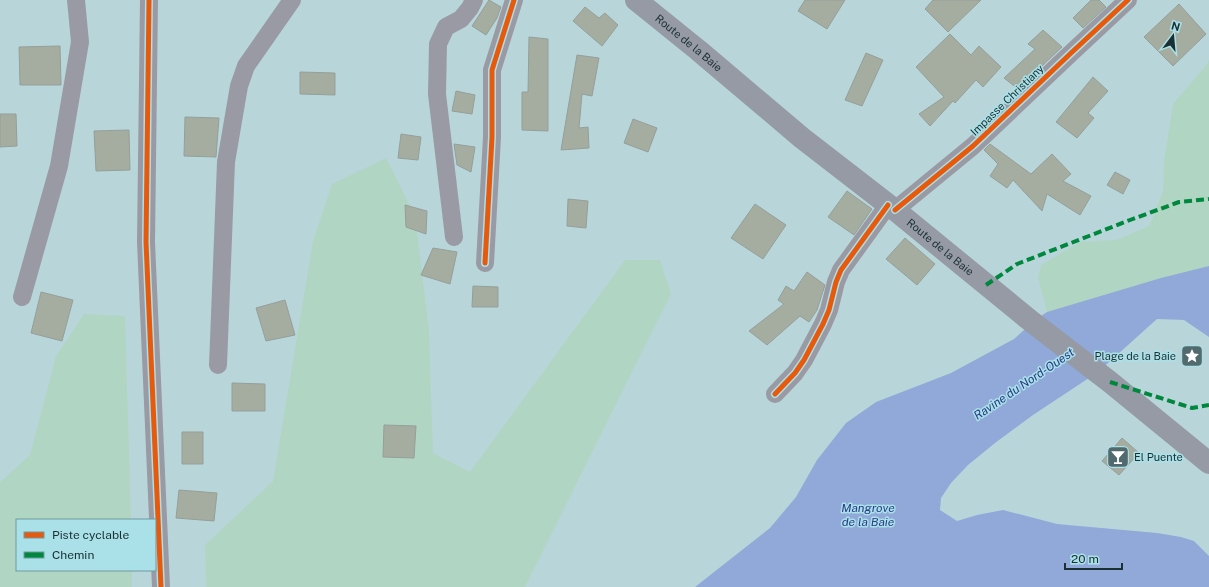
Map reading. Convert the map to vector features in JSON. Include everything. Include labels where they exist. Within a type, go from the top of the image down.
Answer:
[{"type":"main road","name":"Route de la Baie","points":[[636,0],[802,138],[892,207],[1032,322],[1110,382],[1209,463]]},
{"type":"street","points":[[22,297],[59,166],[80,42],[76,0]]},
{"type":"street","points":[[149,0],[146,242],[161,587]]},
{"type":"street","points":[[218,365],[226,162],[238,86],[246,66],[292,0]]},
{"type":"street","points":[[454,238],[437,94],[438,44],[446,27],[461,19],[470,8],[474,0]]},
{"type":"street","points":[[485,263],[492,137],[492,70],[514,0]]},
{"type":"street","name":"Impasse Christiany","points":[[776,394],[795,373],[804,360],[823,324],[829,310],[836,282],[841,270],[892,207],[973,146],[1128,0]]},
{"type":"green space","points":[[1209,59],[1209,266],[1047,312],[1038,278],[1041,265],[1080,242],[1116,240],[1149,226],[1163,191],[1164,161],[1173,104],[1207,64]]},
{"type":"green space","points":[[386,158],[415,216],[429,330],[433,453],[470,472],[625,260],[660,260],[671,294],[525,587],[206,587],[205,545],[273,481],[313,241],[332,184]]},
{"type":"green space","points":[[84,314],[125,316],[131,519],[16,519],[16,571],[132,571],[132,587],[0,587],[0,482],[30,455],[56,356]]},
{"type":"water","name":"Mangrove de la Baie","points":[[1209,266],[1209,337],[1184,320],[1157,319],[1098,372],[1033,415],[968,465],[951,483],[941,498],[940,510],[957,521],[1003,510],[1057,524],[1157,533],[1181,537],[1194,541],[1209,556],[1209,587],[695,587],[770,528],[796,497],[817,460],[846,423],[876,402],[951,373],[1014,339],[1035,320],[1047,312],[1161,278]]},
{"type":"building","points":[[489,0],[501,7],[497,18],[486,35],[472,26]]},
{"type":"building","points":[[805,0],[845,0],[827,29],[798,11]]},
{"type":"building","points":[[933,0],[981,0],[948,32],[925,9]]},
{"type":"building","points":[[1091,0],[1099,0],[1106,7],[1083,28],[1073,18]]},
{"type":"building","points":[[1179,4],[1206,34],[1173,66],[1144,37]]},
{"type":"building","points":[[585,7],[599,18],[605,13],[618,25],[602,46],[573,21]]},
{"type":"building","points":[[1043,30],[1062,47],[1018,89],[1004,78],[1035,49],[1028,44]]},
{"type":"building","points":[[950,34],[971,55],[979,46],[1001,67],[983,87],[976,80],[955,103],[953,101],[930,126],[919,114],[944,97],[916,67]]},
{"type":"building","points":[[529,37],[548,39],[548,131],[522,130],[522,92],[528,92]]},
{"type":"building","points":[[60,46],[61,85],[20,85],[19,47]]},
{"type":"building","points":[[866,53],[883,60],[862,106],[845,100]]},
{"type":"building","points":[[577,55],[599,58],[592,96],[582,94],[579,128],[588,127],[589,148],[561,150]]},
{"type":"building","points":[[300,72],[335,73],[335,95],[300,94]]},
{"type":"building","points":[[1093,77],[1108,91],[1088,113],[1094,118],[1077,138],[1056,122]]},
{"type":"building","points":[[456,91],[475,95],[472,114],[452,111]]},
{"type":"building","points":[[0,114],[16,114],[17,146],[0,147]]},
{"type":"building","points":[[185,117],[219,118],[216,157],[184,156]]},
{"type":"building","points":[[633,119],[657,128],[648,152],[624,143]]},
{"type":"building","points":[[129,130],[130,170],[96,171],[94,131]]},
{"type":"building","points":[[401,134],[421,137],[418,160],[398,158]]},
{"type":"building","points":[[454,144],[475,147],[471,172],[457,165]]},
{"type":"building","points":[[990,144],[1031,174],[1052,154],[1071,174],[1063,181],[1091,196],[1080,215],[1047,194],[1042,211],[1013,180],[1007,188],[990,176],[998,164],[984,150]]},
{"type":"building","points":[[1115,172],[1130,180],[1123,194],[1107,185]]},
{"type":"building","points":[[847,191],[872,209],[854,235],[828,217]]},
{"type":"building","points":[[568,199],[588,201],[586,228],[567,226]]},
{"type":"building","points":[[755,204],[786,225],[763,259],[731,238]]},
{"type":"building","points":[[405,205],[427,211],[426,234],[406,227]]},
{"type":"building","points":[[905,238],[935,264],[917,285],[886,259]]},
{"type":"building","points":[[433,248],[457,252],[450,284],[421,275]]},
{"type":"building","points":[[807,272],[825,285],[817,310],[809,322],[800,316],[767,345],[749,331],[784,304],[778,300],[786,286],[794,291]]},
{"type":"building","points":[[473,286],[498,287],[498,307],[472,307]]},
{"type":"building","points":[[41,292],[73,300],[62,341],[31,333]]},
{"type":"building","points":[[285,300],[295,335],[266,341],[256,308]]},
{"type":"building","points":[[232,383],[265,384],[265,411],[232,411]]},
{"type":"building","points":[[384,425],[416,426],[414,458],[383,457]]},
{"type":"building","points":[[182,432],[203,432],[203,464],[182,464]]},
{"type":"building","points":[[1122,438],[1139,453],[1119,475],[1102,461]]},
{"type":"building","points":[[179,490],[217,493],[214,521],[176,518]]},
{"type":"marked path","points":[[986,285],[1017,264],[1130,220],[1179,202],[1209,199]]},
{"type":"marked path","points":[[1110,382],[1192,408],[1209,405]]},
{"type":"cycle path","points":[[149,0],[146,242],[161,587]]},
{"type":"cycle path","points":[[485,263],[492,137],[492,70],[514,0]]},
{"type":"cycle path","points":[[895,210],[973,146],[1128,0]]},
{"type":"cycle path","points":[[775,394],[795,373],[804,360],[829,310],[836,282],[841,270],[888,205]]},
{"type":"place","name":"Plage de la Baie","points":[[1192,356]]},
{"type":"place","name":"El Puente","points":[[1118,457]]},
{"type":"water label","name":"Ravine du Nord-Ouest","points":[[1024,384]]}]
